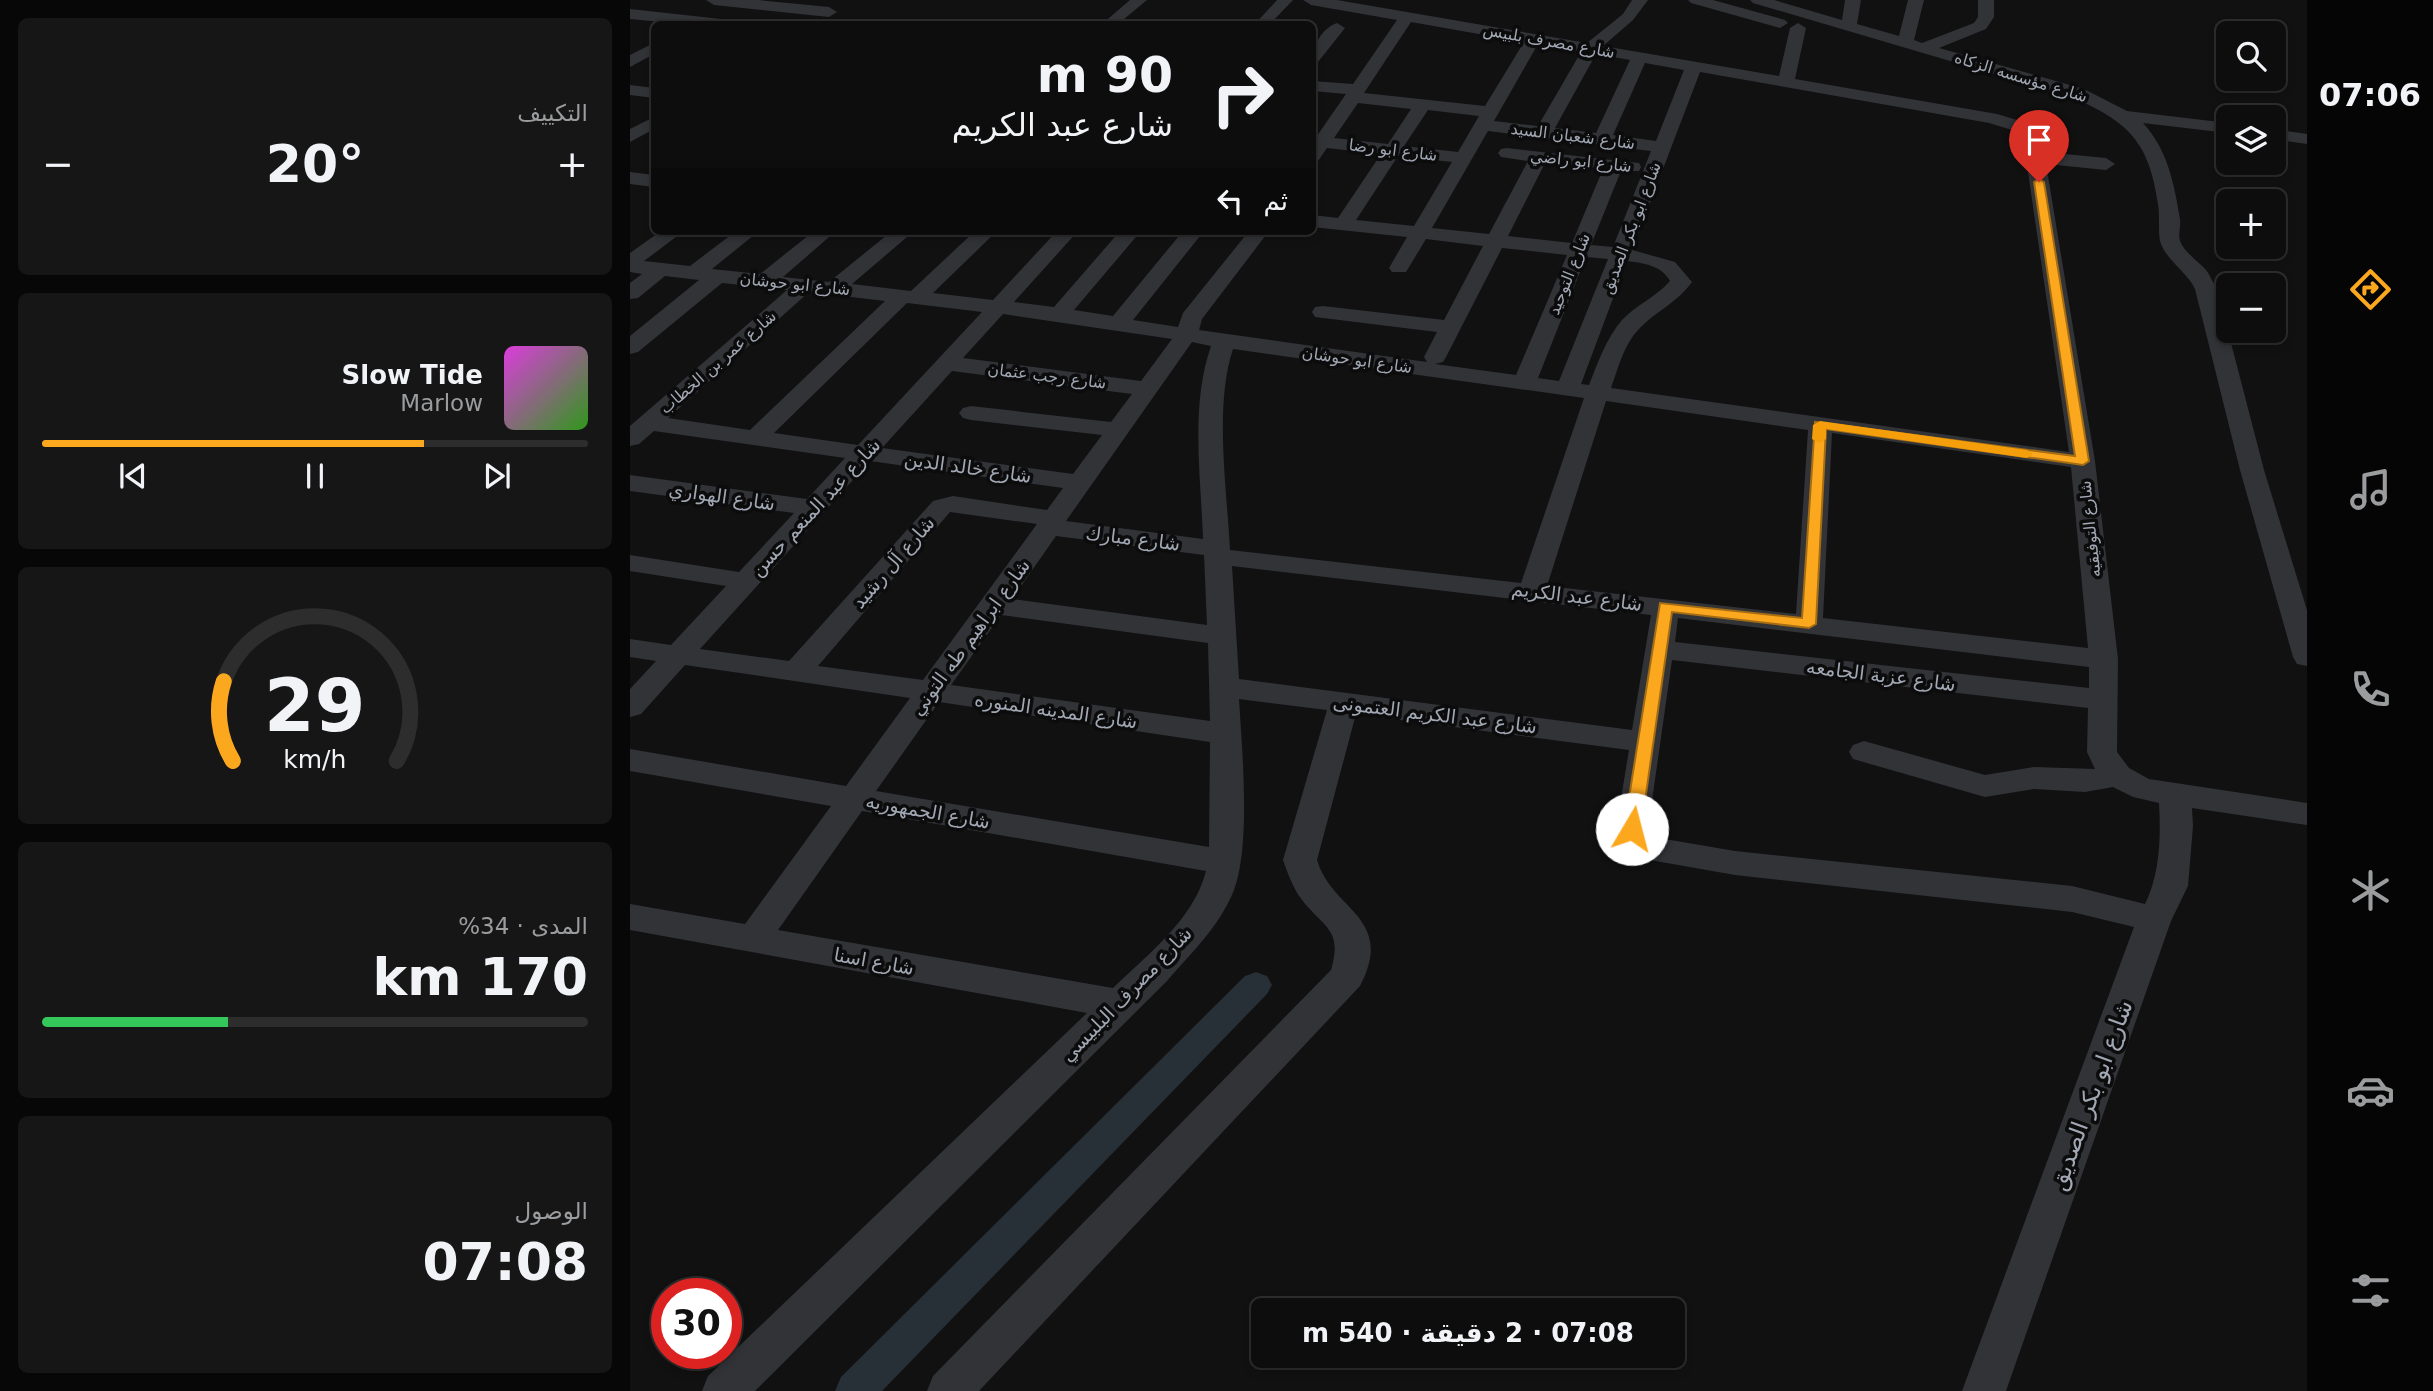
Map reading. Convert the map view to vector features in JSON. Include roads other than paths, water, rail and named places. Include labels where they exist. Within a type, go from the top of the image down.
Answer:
[{"type":"street","points":[[714,0],[834,9],[816,21]]},
{"type":"street","points":[[1113,21],[1139,0]]},
{"type":"street","points":[[1265,21],[1285,0]]},
{"type":"street","name":"شارع مصرف بلبيس","points":[[1311,0],[1786,82]]},
{"type":"street","points":[[1543,133],[1591,48],[1629,17],[1640,0]]},
{"type":"street","points":[[1696,0],[1800,13],[1922,63],[1940,55],[1980,26],[1986,17],[1986,0]]},
{"type":"street","name":"شارع مؤسسه الزكاه","points":[[1758,0],[2078,93],[2124,116],[2152,145],[2165,187],[2171,228],[2169,238],[2173,248],[2198,274],[2206,289],[2252,470],[2307,657]]},
{"type":"street","points":[[1849,25],[1853,0]]},
{"type":"street","points":[[1906,42],[1916,0]]},
{"type":"street","points":[[715,21],[747,2]]},
{"type":"street","points":[[1786,82],[1800,13]]},
{"type":"street","points":[[630,14],[686,21]]},
{"type":"street","points":[[1319,140],[1356,93],[1407,17]]},
{"type":"street","points":[[1316,50],[1337,28]]},
{"type":"street","points":[[1399,268],[1534,38]]},
{"type":"street","points":[[630,62],[650,40]]},
{"type":"street","points":[[1602,140],[1640,57]]},
{"type":"street","name":"شارع ابو بكر الصديق","points":[[1567,389],[1694,66]]},
{"type":"street","name":"شارع التوفيقيه","points":[[1786,82],[2005,121],[2032,136],[2083,461],[2104,659],[2102,751],[2106,765],[2116,775]]},
{"type":"street","name":"شارع شعبان السيد","points":[[1316,87],[1423,104],[1543,133],[1663,147]]},
{"type":"street","points":[[632,92],[651,93]]},
{"type":"street","points":[[1343,225],[1423,104]]},
{"type":"street","points":[[2124,116],[2216,127]]},
{"type":"street","points":[[630,137],[651,124]]},
{"type":"street","points":[[2286,136],[2307,139]]},
{"type":"street","name":"شارع ابو رضا","points":[[1319,140],[1464,158]]},
{"type":"street","points":[[630,144],[651,147]]},
{"type":"street","name":"شارع ابو راضي","points":[[1507,153],[1654,169]]},
{"type":"street","points":[[1435,357],[1539,157]]},
{"type":"street","points":[[2035,157],[2106,163]]},
{"type":"street","name":"شارع التوحيد","points":[[1524,383],[1614,165]]},
{"type":"street","points":[[630,178],[651,181]]},
{"type":"street","points":[[1316,222],[1620,255],[1653,260],[1668,265],[1678,273],[1681,282],[1666,299],[1642,314],[1622,334],[1597,393],[1532,590]]},
{"type":"street","points":[[630,264],[669,235]]},
{"type":"street","points":[[694,273],[744,235]]},
{"type":"street","points":[[765,281],[821,235]]},
{"type":"street","points":[[835,288],[899,235]]},
{"type":"street","points":[[756,438],[909,297],[982,235]]},
{"type":"street","name":"شارع عبد المنعم حسن","points":[[630,707],[1064,235]]},
{"type":"street","points":[[1059,314],[1128,235]]},
{"type":"street","points":[[1120,322],[1191,235]]},
{"type":"street","name":"شارع ابراهيم طه التوني","points":[[753,939],[1187,334],[1191,318],[1256,235]]},
{"type":"street","name":"شارع ابو حوشان","points":[[630,264],[1120,322],[1224,341],[2083,461]]},
{"type":"street","points":[[630,293],[661,269]]},
{"type":"street","points":[[630,347],[718,275]]},
{"type":"street","name":"شارع عمر بن الخطاب","points":[[639,431],[805,285]]},
{"type":"street","points":[[1323,312],[1451,327]]},
{"type":"street","name":"شارع مصرف البلبيسي","points":[[724,1391],[1154,971],[1191,929],[1215,893],[1225,862],[1227,734],[1217,552],[1213,395],[1215,368],[1224,341]]},
{"type":"street","name":"شارع رجب عثمان","points":[[947,363],[1147,389]]},
{"type":"street","points":[[971,413],[1118,430]]},
{"type":"street","points":[[1809,624],[1820,425]]},
{"type":"street","name":"شارع خالد الدين","points":[[639,431],[756,438],[1080,483]]},
{"type":"street","name":"شارع الهواري","points":[[630,483],[814,508]]},
{"type":"street","name":"شارع آل رشيد","points":[[796,672],[942,506],[953,504],[1051,523]]},
{"type":"street","name":"شارع مبارك","points":[[1051,523],[1217,552]]},
{"type":"street","name":"شارع عبد الكريم","points":[[1217,552],[2104,659]]},
{"type":"street","points":[[630,562],[746,581]]},
{"type":"street","points":[[993,605],[1221,636]]},
{"type":"street","points":[[1666,606],[1632,829],[1637,842],[1653,850],[1734,863],[2099,904],[2154,921]]},
{"type":"street","name":"شارع المدينه المنوره","points":[[630,648],[1227,734]]},
{"type":"street","name":"شارع عزبة الجامعه","points":[[1659,649],[2104,701]]},
{"type":"street","name":"شارع عبد الكريم العتمونى","points":[[1224,687],[1645,741]]},
{"type":"street","points":[[949,1391],[1347,976],[1353,960],[1354,943],[1349,928],[1308,883],[1300,860],[1344,703]]},
{"type":"street","points":[[1864,752],[1985,786],[1999,787],[2036,778],[2095,782],[2116,775],[2144,789],[2307,814]]},
{"type":"street","name":"شارع الجمهوريه","points":[[630,760],[1225,862]]},
{"type":"street","name":"شارع ابو بكر الصديق","points":[[1984,1391],[2154,921],[2171,886],[2177,826],[2175,795]]},
{"type":"street","name":"شارع اسنا","points":[[630,917],[1119,1004]]},
{"type":"waterway","points":[[855,1391],[1256,985]]}]
